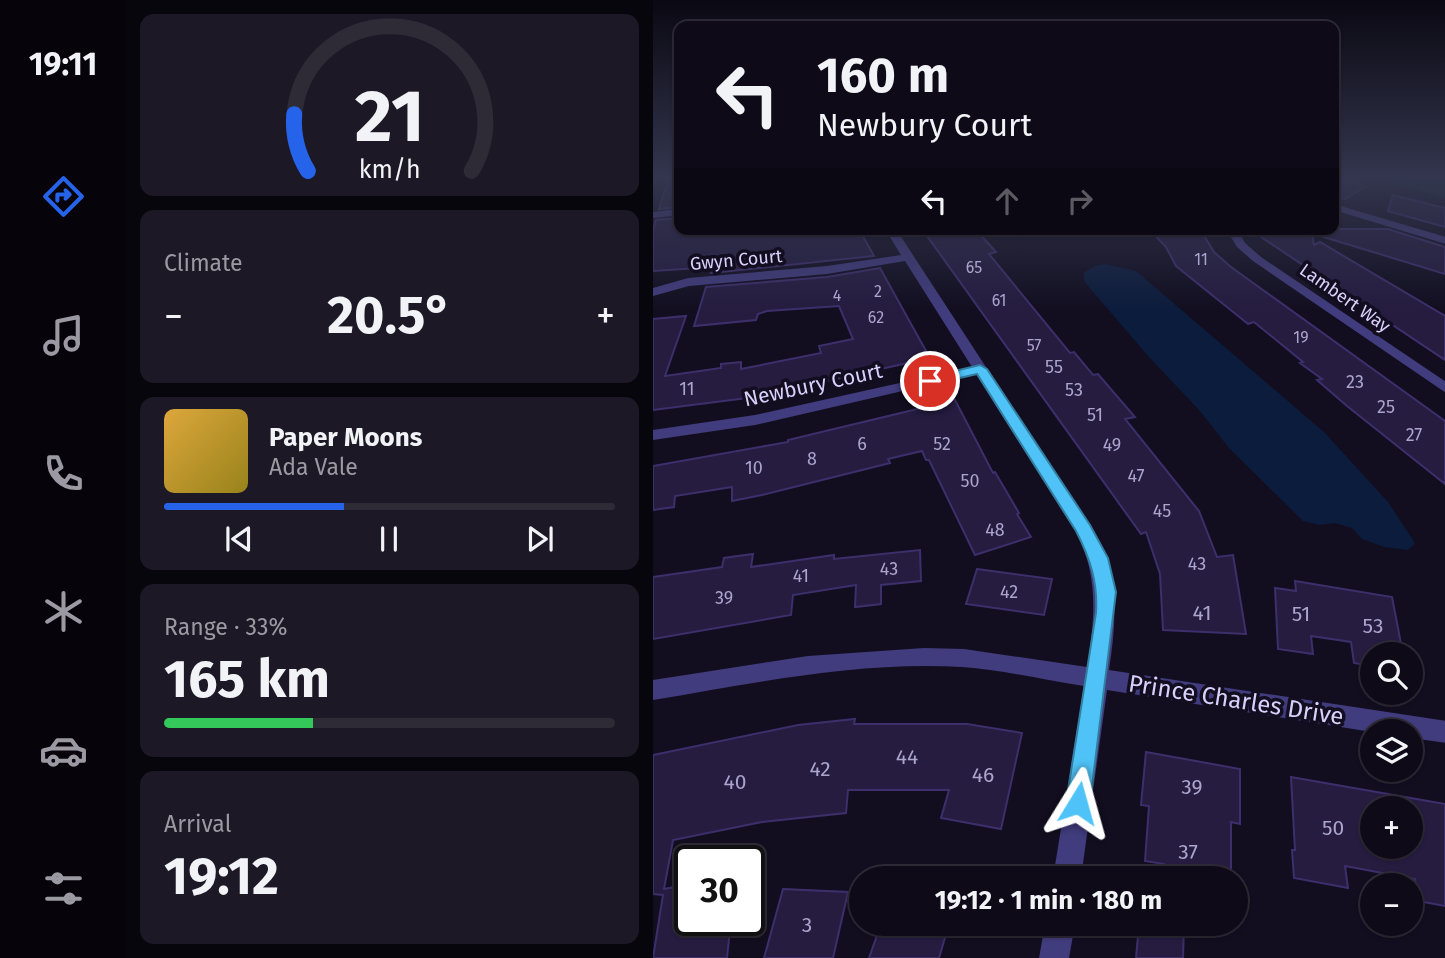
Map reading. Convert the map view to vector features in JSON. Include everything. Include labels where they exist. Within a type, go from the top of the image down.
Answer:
[{"type":"street","points":[[1383,222],[1445,240]]},
{"type":"street","points":[[894,235],[1089,537],[1099,558],[1106,592],[1104,631],[1069,866]]},
{"type":"street","name":"Lambert Way","points":[[1235,235],[1241,246],[1257,259],[1445,389]]},
{"type":"street","name":"Gwyn Court","points":[[653,292],[688,282],[827,270],[907,257]]},
{"type":"street","name":"Newbury Court","points":[[653,435],[766,417],[980,369]]},
{"type":"street","name":"Prince Charles Drive","points":[[653,690],[783,668],[899,656],[964,658],[1445,732]]},
{"type":"street","points":[[1054,958],[1058,936]]},
{"type":"water","points":[[1106,264],[1136,271],[1324,432],[1388,502],[1415,543],[1408,550],[1384,547],[1362,539],[1352,528],[1335,523],[1320,525],[1303,521],[1229,448],[1200,411],[1088,286],[1084,273],[1094,266]]},
{"type":"building","points":[[655,222],[674,222],[674,235],[862,235],[874,256],[711,273],[713,267],[653,271]]},
{"type":"building","points":[[1426,222],[1445,222],[1445,227]]},
{"type":"building","points":[[1339,229],[1388,229],[1445,247],[1445,274],[1317,235],[1339,235]]},
{"type":"building","points":[[926,235],[980,235],[996,252],[989,254],[1070,353],[1074,352],[1093,375],[1098,374],[1135,417],[1125,419],[1199,511],[1217,557],[1233,555],[1246,634],[1163,630],[1160,574],[1146,532],[1141,534]]},
{"type":"building","points":[[1155,235],[1204,235],[1214,252],[1231,267],[1445,421],[1445,484],[1347,406],[1317,380],[1322,379],[1254,322],[1248,324],[1176,266],[1166,247]]},
{"type":"building","points":[[1258,235],[1312,235],[1314,245],[1320,242],[1445,316],[1445,360]]},
{"type":"building","points":[[880,268],[930,358],[755,397],[653,410],[653,319],[686,316],[665,376],[721,368],[721,364],[741,362],[741,369],[821,353],[819,346],[853,339],[839,306],[767,311],[758,314],[756,320],[694,326],[706,287],[827,277]]},
{"type":"building","points":[[955,400],[993,473],[995,472],[1031,537],[975,555],[929,460],[926,460],[922,451],[888,459],[890,463],[732,501],[732,487],[675,496],[674,507],[653,510],[653,466],[788,442]]},
{"type":"building","points":[[920,550],[921,581],[881,585],[881,604],[855,607],[856,585],[793,595],[791,615],[653,639],[653,577],[722,567],[724,558],[753,554],[751,567],[834,555],[834,559]]},
{"type":"building","points":[[977,569],[1052,579],[1044,615],[966,604]]},
{"type":"building","points":[[1295,581],[1392,597],[1401,642],[1360,642],[1360,664],[1354,663],[1351,642],[1311,636],[1313,654],[1278,649],[1275,588],[1296,591]]},
{"type":"building","points":[[855,719],[854,724],[967,724],[1022,733],[1001,829],[941,818],[949,790],[848,790],[846,813],[762,822],[673,840],[664,889],[674,887],[674,936],[729,936],[727,958],[653,958],[663,895],[653,894],[653,755],[798,725]]},
{"type":"building","points":[[1146,752],[1240,769],[1240,824],[1231,822],[1231,866],[1164,866],[1145,861],[1149,806],[1141,805]]},
{"type":"building","points":[[1291,777],[1399,796],[1360,796],[1360,859],[1423,859],[1423,800],[1445,804],[1445,906],[1423,902],[1423,873],[1383,873],[1345,866],[1348,888],[1294,878],[1292,850],[1295,850]]},
{"type":"building","points":[[783,889],[848,892],[833,958],[764,958]]},
{"type":"building","points":[[877,936],[945,936],[939,958],[869,958]]},
{"type":"building","points":[[1138,936],[1184,936],[1183,958],[1136,958]]},
{"type":"route","points":[[930,381],[980,369],[1084,529],[1099,558],[1104,574],[1106,613],[1078,803]]}]
